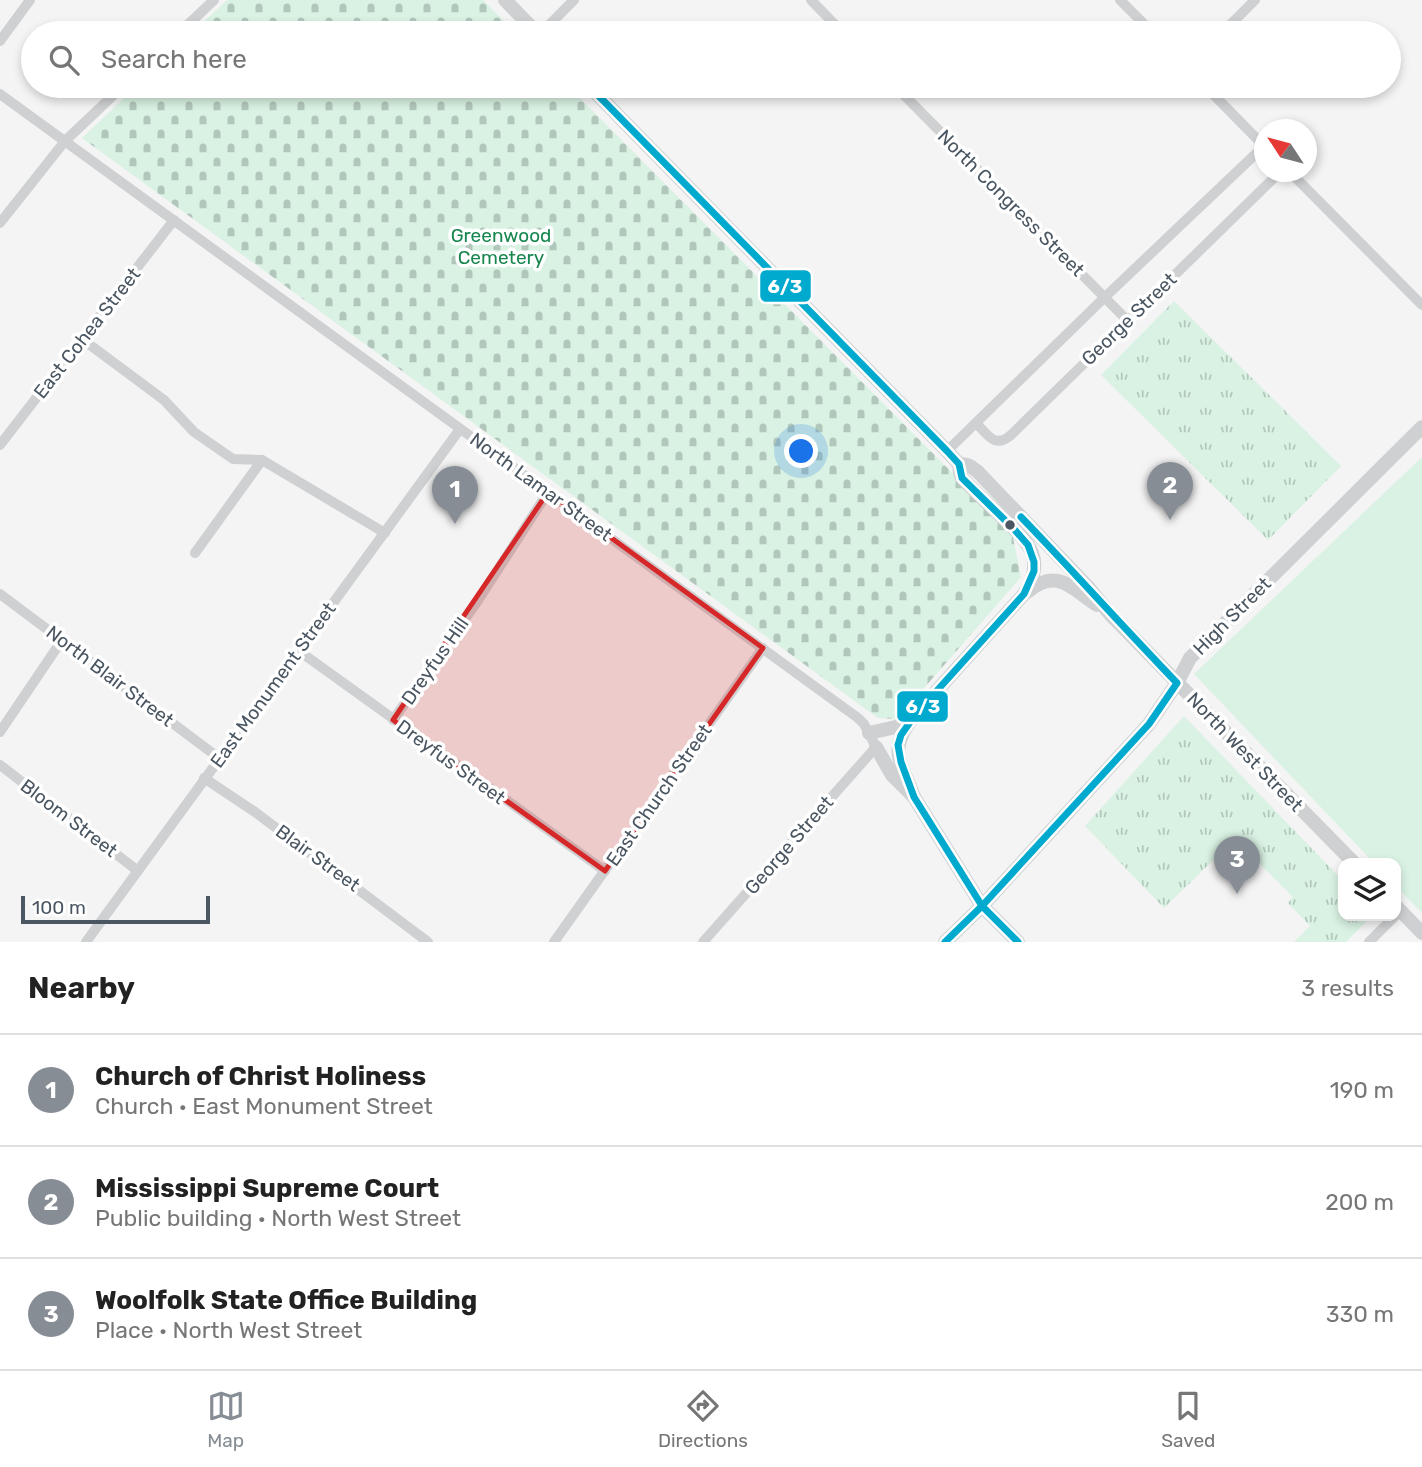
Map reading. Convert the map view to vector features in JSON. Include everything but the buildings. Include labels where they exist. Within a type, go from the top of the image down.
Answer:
[{"type":"street","points":[[0,41],[30,0]]},
{"type":"street","points":[[191,21],[214,0]]},
{"type":"street","points":[[505,0],[527,21]]},
{"type":"street","points":[[552,21],[574,0]]},
{"type":"street","points":[[811,0],[832,21]]},
{"type":"street","points":[[1120,0],[1141,21]]},
{"type":"street","points":[[1234,21],[1255,0]]},
{"type":"street","name":"North Lamar Street","points":[[0,94],[858,718],[892,775],[914,797],[982,906],[1018,942]]},
{"type":"street","points":[[0,223],[65,141],[110,98]]},
{"type":"street","name":"North West Street","points":[[601,98],[947,451],[959,464],[962,478],[1023,537],[1032,551],[1034,569],[1024,594]]},
{"type":"street","name":"North Congress Street","points":[[907,98],[1127,320]]},
{"type":"street","points":[[1217,98],[1254,136]]},
{"type":"street","name":"George Street","points":[[947,451],[1254,155]]},
{"type":"street","name":"George Street","points":[[976,424],[992,439],[1004,441],[1270,182]]},
{"type":"street","points":[[1300,182],[1422,305]]},
{"type":"street","name":"East Cohea Street","points":[[0,446],[174,220]]},
{"type":"street","points":[[82,340],[164,400],[194,432],[233,459],[262,460],[385,533]]},
{"type":"street","name":"High Street","points":[[945,942],[982,906],[1149,724],[1190,658],[1422,426]]},
{"type":"street","name":"East Monument Street","points":[[86,942],[460,429]]},
{"type":"street","points":[[195,553],[262,460]]},
{"type":"street","name":"North West Street","points":[[959,464],[967,464],[979,473],[1088,587],[1110,614],[1349,858]]},
{"type":"street","name":"Dreyfus Hill","points":[[393,720],[477,602],[548,492]]},
{"type":"street","points":[[914,797],[901,762],[898,745],[901,735],[915,715],[1024,594],[1041,583],[1056,579],[1072,586],[1110,614]]},
{"type":"street","name":"North Blair Street","points":[[0,594],[219,758]]},
{"type":"street","points":[[0,732],[62,640]]},
{"type":"street","name":"East Church Street","points":[[554,942],[763,648]]},
{"type":"street","name":"Dreyfus Street","points":[[299,651],[605,871]]},
{"type":"street","points":[[872,740],[915,715]]},
{"type":"street","name":"George Street","points":[[703,942],[872,740]]},
{"type":"street","name":"Bloom Street","points":[[0,765],[138,871]]},
{"type":"street","name":"Blair Street","points":[[204,778],[255,812],[428,942]]},
{"type":"street","points":[[1401,915],[1422,933]]},
{"type":"street","points":[[1369,942],[1389,921]]},
{"type":"highlighted area","points":[[548,492],[763,648],[605,871],[393,720]]},
{"type":"green space","points":[[227,0],[483,0],[504,21],[205,21]]},
{"type":"green space","name":"Greenwood Cemetery","points":[[124,98],[580,98],[1012,533],[1021,577],[897,719],[878,718],[82,138]]},
{"type":"green space","points":[[1174,301],[1341,466],[1268,540],[1101,375]]},
{"type":"green space","points":[[1422,457],[1422,913],[1401,891],[1401,858],[1369,858],[1194,674]]},
{"type":"green space","points":[[1184,716],[1338,876],[1338,921],[1367,921],[1346,942],[1294,942],[1310,926],[1288,903],[1293,897],[1259,863],[1254,867],[1230,844],[1164,908],[1085,826]]},
{"type":"transit line","name":"6/3","points":[[601,98],[947,451],[959,464],[962,478],[1028,545],[1034,571],[1024,594],[915,715],[901,735],[898,745],[901,762],[914,797],[982,906],[1018,942]]},
{"type":"transit line","name":"6/3","points":[[945,942],[982,906],[1149,724],[1177,683],[1021,517]]},
{"type":"place","name":"Mississippi Supreme Court","points":[[1170,520]]},
{"type":"place","name":"Church of Christ Holiness","points":[[455,524]]},
{"type":"place","name":"Woolfolk State Office Building","points":[[1237,894]]}]
